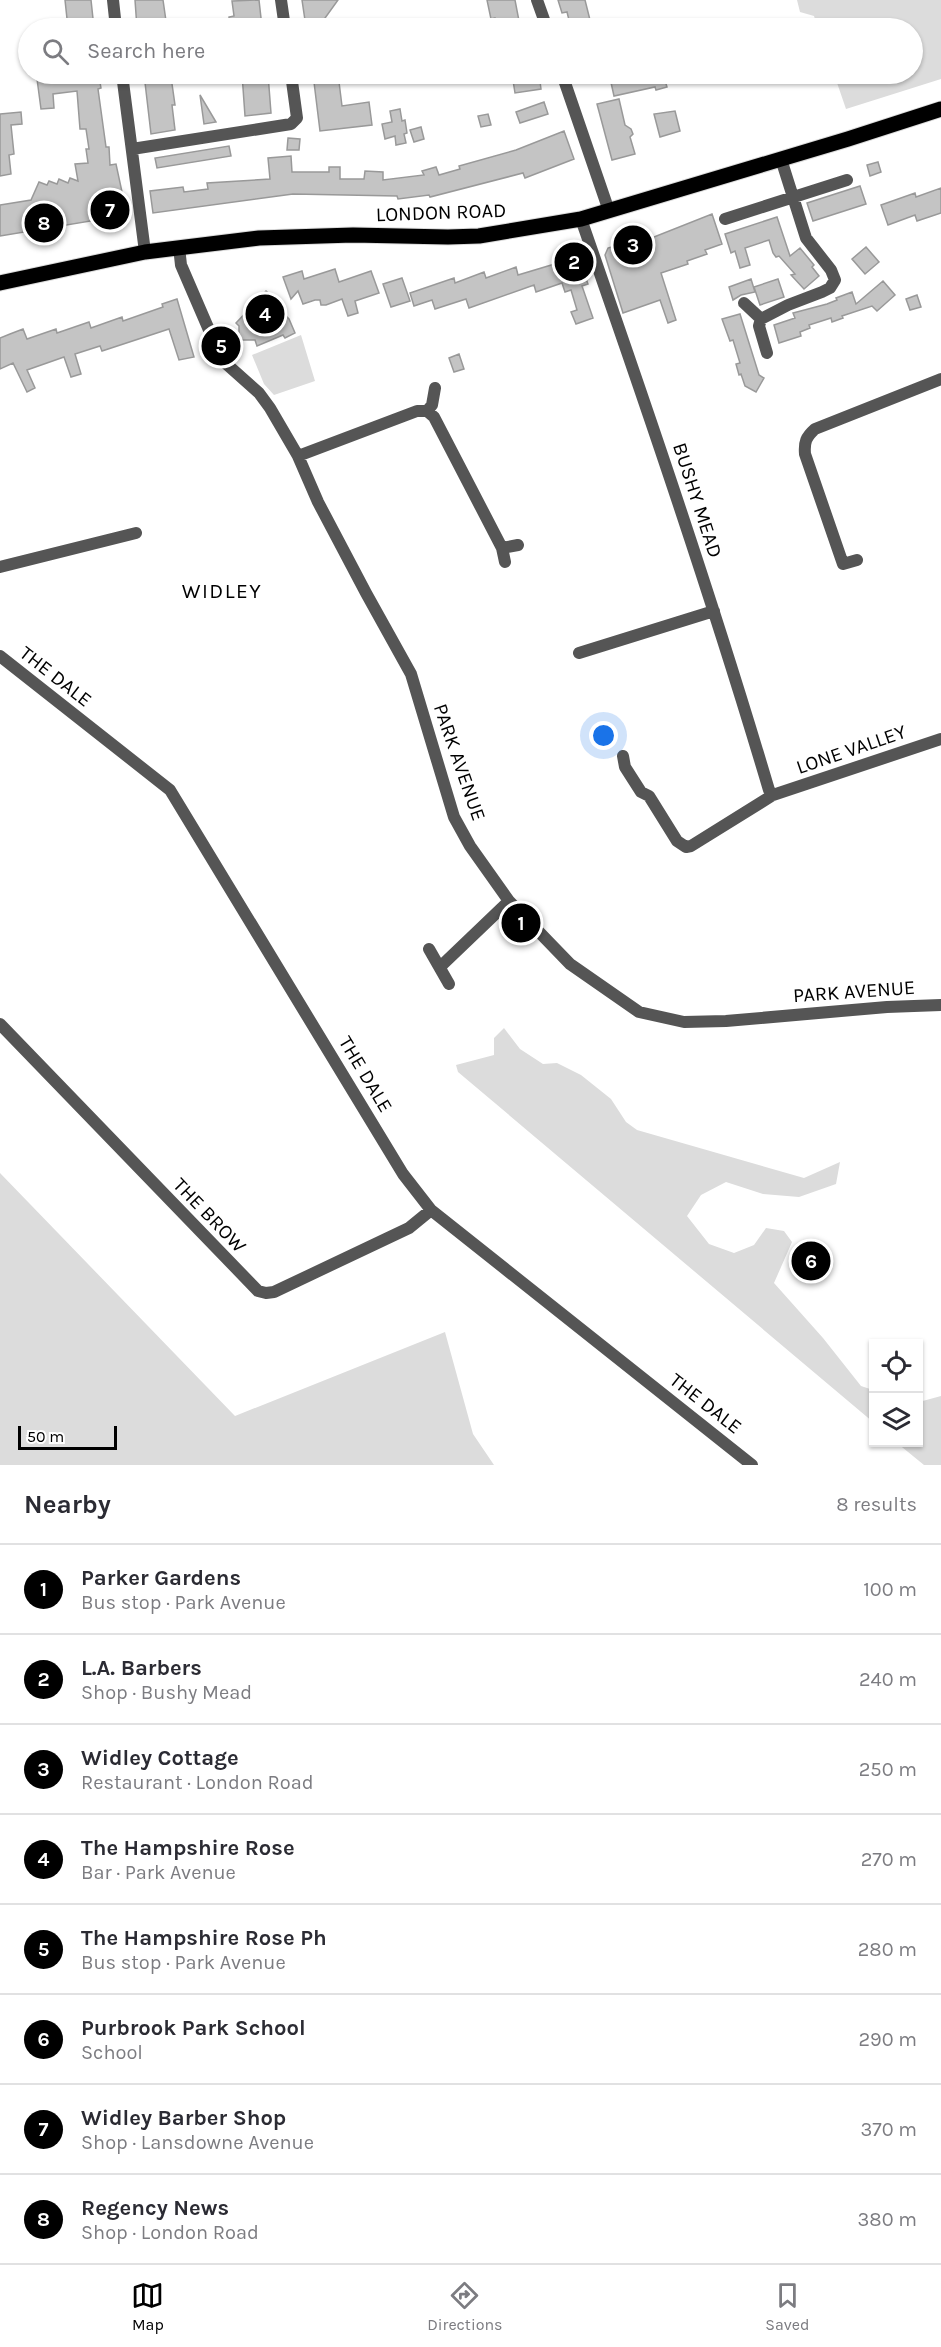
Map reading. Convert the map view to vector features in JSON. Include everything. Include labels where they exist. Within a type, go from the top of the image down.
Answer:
[{"type":"main road","name":"LONDON ROAD","points":[[0,283],[144,252],[259,238],[314,235],[479,236],[581,219],[941,109]]},
{"type":"street","points":[[113,0],[115,18]]},
{"type":"street","points":[[281,0],[284,18]]},
{"type":"street","points":[[537,0],[543,18]]},
{"type":"street","points":[[123,84],[144,252]]},
{"type":"street","points":[[132,149],[291,124],[297,118],[292,84]]},
{"type":"street","points":[[565,84],[609,212]]},
{"type":"street","points":[[767,352],[759,326],[761,319],[830,288],[835,280],[831,270],[806,238],[781,159]]},
{"type":"street","points":[[725,219],[847,180]]},
{"type":"street","name":"BUSHY MEAD","points":[[581,219],[670,474],[769,790],[773,795]]},
{"type":"street","name":"PARK AVENUE","points":[[179,247],[181,265],[222,360],[259,393],[270,408],[298,456],[318,502],[411,674],[454,817],[470,846],[509,901],[570,964],[622,1002],[639,1011],[684,1022],[941,1005]]},
{"type":"street","points":[[744,303],[761,319]]},
{"type":"street","points":[[857,560],[839,566],[805,454],[804,444],[808,435],[815,429],[941,379]]},
{"type":"street","points":[[427,411],[432,405],[435,388]]},
{"type":"street","points":[[298,456],[417,411],[427,411],[434,417],[502,548],[505,562]]},
{"type":"street","points":[[0,567],[136,533]]},
{"type":"street","points":[[502,548],[518,545]]},
{"type":"street","points":[[579,653],[714,611]]},
{"type":"street","name":"THE DALE","points":[[0,656],[170,790],[403,1174],[431,1210],[745,1463]]},
{"type":"street","name":"LONE VALLEY","points":[[623,756],[625,767],[641,792],[650,796],[677,841],[686,847],[692,846],[773,795],[941,739]]},
{"type":"street","points":[[440,967],[509,901]]},
{"type":"street","points":[[429,949],[449,984]]},
{"type":"street","name":"THE BROW","points":[[0,1024],[258,1291],[274,1292],[409,1228],[431,1210]]},
{"type":"shaded area","points":[[797,0],[941,0],[941,79],[846,109],[837,84],[923,84],[923,18],[815,18],[800,12]]},
{"type":"shaded area","points":[[301,335],[315,381],[274,395],[264,384],[252,355]]},
{"type":"shaded area","points":[[504,1028],[520,1049],[543,1064],[557,1063],[581,1075],[611,1099],[626,1122],[637,1130],[804,1178],[840,1162],[836,1184],[799,1197],[763,1194],[726,1182],[701,1195],[687,1216],[709,1244],[734,1253],[754,1245],[766,1228],[784,1231],[792,1242],[774,1283],[823,1338],[861,1386],[869,1389],[869,1419],[458,1072],[456,1065],[494,1055],[494,1038]]},
{"type":"shaded area","points":[[0,1173],[235,1416],[445,1332],[473,1434],[494,1465],[0,1465]]},
{"type":"shaded area","points":[[941,1396],[941,1465],[924,1465],[902,1447],[923,1447],[923,1401]]},
{"type":"building","points":[[65,0],[91,0],[93,18],[67,18]]},
{"type":"building","points":[[135,0],[163,0],[166,18],[136,18]]},
{"type":"building","points":[[259,0],[261,18],[229,18],[234,16],[232,1]]},
{"type":"building","points":[[302,0],[338,0],[325,18],[305,18]]},
{"type":"building","points":[[487,0],[515,0],[518,18],[491,18]]},
{"type":"building","points":[[558,0],[585,0],[590,18],[568,18],[567,12],[562,13]]},
{"type":"building","points":[[38,84],[100,84],[101,88],[98,89],[106,147],[109,147],[110,165],[116,164],[127,215],[0,236],[0,205],[31,200],[39,182],[47,185],[49,181],[57,184],[59,179],[68,183],[70,178],[78,181],[75,164],[88,163],[86,149],[89,149],[86,129],[80,129],[77,91],[53,94],[54,108],[41,109]]},
{"type":"building","points":[[145,84],[172,84],[175,130],[151,134]]},
{"type":"building","points":[[243,84],[269,84],[271,113],[245,116]]},
{"type":"building","points":[[314,84],[339,84],[342,106],[369,102],[372,125],[320,131]]},
{"type":"building","points":[[514,84],[540,84],[541,89],[515,93]]},
{"type":"building","points":[[611,84],[666,84],[667,87],[656,90],[655,87],[614,96]]},
{"type":"building","points":[[200,95],[216,122],[204,124]]},
{"type":"building","points":[[619,99],[625,125],[631,129],[633,134],[630,137],[635,154],[612,160],[597,104]]},
{"type":"building","points":[[544,102],[548,114],[520,123],[516,112]]},
{"type":"building","points":[[400,109],[402,121],[405,120],[406,143],[396,145],[395,136],[385,139],[382,124],[392,122],[390,111]]},
{"type":"building","points":[[675,111],[680,131],[660,137],[654,114]]},
{"type":"building","points":[[21,112],[22,124],[11,125],[14,154],[9,155],[11,174],[0,176],[0,114]]},
{"type":"building","points":[[488,114],[491,125],[481,127],[478,116]]},
{"type":"building","points":[[421,127],[424,139],[414,142],[410,130]]},
{"type":"building","points":[[564,131],[574,159],[525,178],[523,173],[430,197],[429,195],[398,199],[397,196],[293,194],[153,213],[150,191],[183,187],[184,192],[208,189],[207,183],[270,179],[268,158],[291,156],[292,172],[329,172],[329,167],[340,167],[340,179],[364,179],[365,171],[383,172],[383,180],[424,175],[422,171],[436,167],[439,175],[460,169],[459,166],[516,150]]},
{"type":"building","points":[[288,138],[300,139],[299,150],[287,150]]},
{"type":"building","points":[[229,146],[231,156],[157,168],[155,158]]},
{"type":"building","points":[[878,162],[881,172],[870,176],[867,165]]},
{"type":"building","points":[[860,186],[866,204],[813,221],[807,203]]},
{"type":"building","points":[[941,188],[941,213],[917,221],[915,215],[888,225],[881,205],[915,193],[916,197]]},
{"type":"building","points":[[712,214],[722,244],[705,250],[707,254],[687,261],[688,264],[661,273],[676,320],[668,323],[660,300],[623,313],[605,255],[608,248],[648,235],[649,239]]},
{"type":"building","points":[[777,217],[790,256],[800,248],[814,265],[812,267],[819,276],[804,289],[791,275],[795,274],[779,256],[776,257],[773,253],[769,240],[745,248],[750,265],[740,268],[735,251],[731,253],[725,234]]},
{"type":"building","points":[[866,247],[879,262],[865,274],[852,259]]},
{"type":"building","points":[[578,257],[588,284],[582,286],[593,318],[576,324],[571,312],[577,310],[571,290],[565,292],[562,283],[536,292],[534,285],[469,308],[466,299],[435,309],[432,300],[414,306],[410,293],[454,278],[455,283],[484,272],[486,278],[516,267],[518,275]]},
{"type":"building","points":[[335,269],[339,282],[371,271],[379,293],[355,301],[358,313],[348,316],[342,299],[326,305],[321,305],[320,300],[303,304],[298,291],[291,299],[283,277],[302,271],[304,279]]},
{"type":"building","points":[[402,278],[410,301],[391,307],[383,284]]},
{"type":"building","points":[[751,279],[755,292],[741,295],[733,300],[729,287]]},
{"type":"building","points":[[778,279],[784,297],[760,305],[754,287]]},
{"type":"building","points":[[883,281],[895,295],[877,311],[872,306],[842,316],[843,318],[832,322],[831,318],[809,325],[810,328],[800,332],[801,336],[779,343],[774,325],[795,318],[793,313],[827,304],[852,292],[856,304]]},
{"type":"building","points":[[266,291],[283,307],[280,310],[289,319],[295,333],[285,338],[283,335],[257,346],[255,340],[239,340],[239,326],[236,323]]},
{"type":"building","points":[[917,295],[921,307],[910,310],[906,299]]},
{"type":"building","points":[[177,299],[194,357],[179,360],[169,329],[102,351],[100,346],[75,354],[81,374],[71,377],[64,357],[27,370],[35,388],[27,392],[13,363],[0,369],[0,338],[10,334],[23,329],[27,339],[56,329],[57,333],[89,322],[91,328],[122,317],[123,321],[163,307],[162,304]]},
{"type":"building","points":[[740,314],[759,375],[764,378],[756,392],[745,386],[741,374],[739,375],[736,364],[740,363],[733,340],[730,341],[722,319]]},
{"type":"building","points":[[459,354],[464,369],[454,372],[449,358]]},
{"type":"place","name":"Widley Barber Shop","points":[[110,210]]},
{"type":"place","name":"Regency News","points":[[44,223]]},
{"type":"place","name":"Widley Cottage","points":[[633,245]]},
{"type":"place","name":"L.A. Barbers","points":[[574,262]]},
{"type":"place","name":"The Hampshire Rose","points":[[265,314]]},
{"type":"place","name":"The Hampshire Rose Ph","points":[[221,346]]},
{"type":"place","name":"Parker Gardens","points":[[521,923]]},
{"type":"place","name":"Purbrook Park School","points":[[811,1261]]},
{"type":"district","name":"WIDLEY","points":[[222,591]]}]
